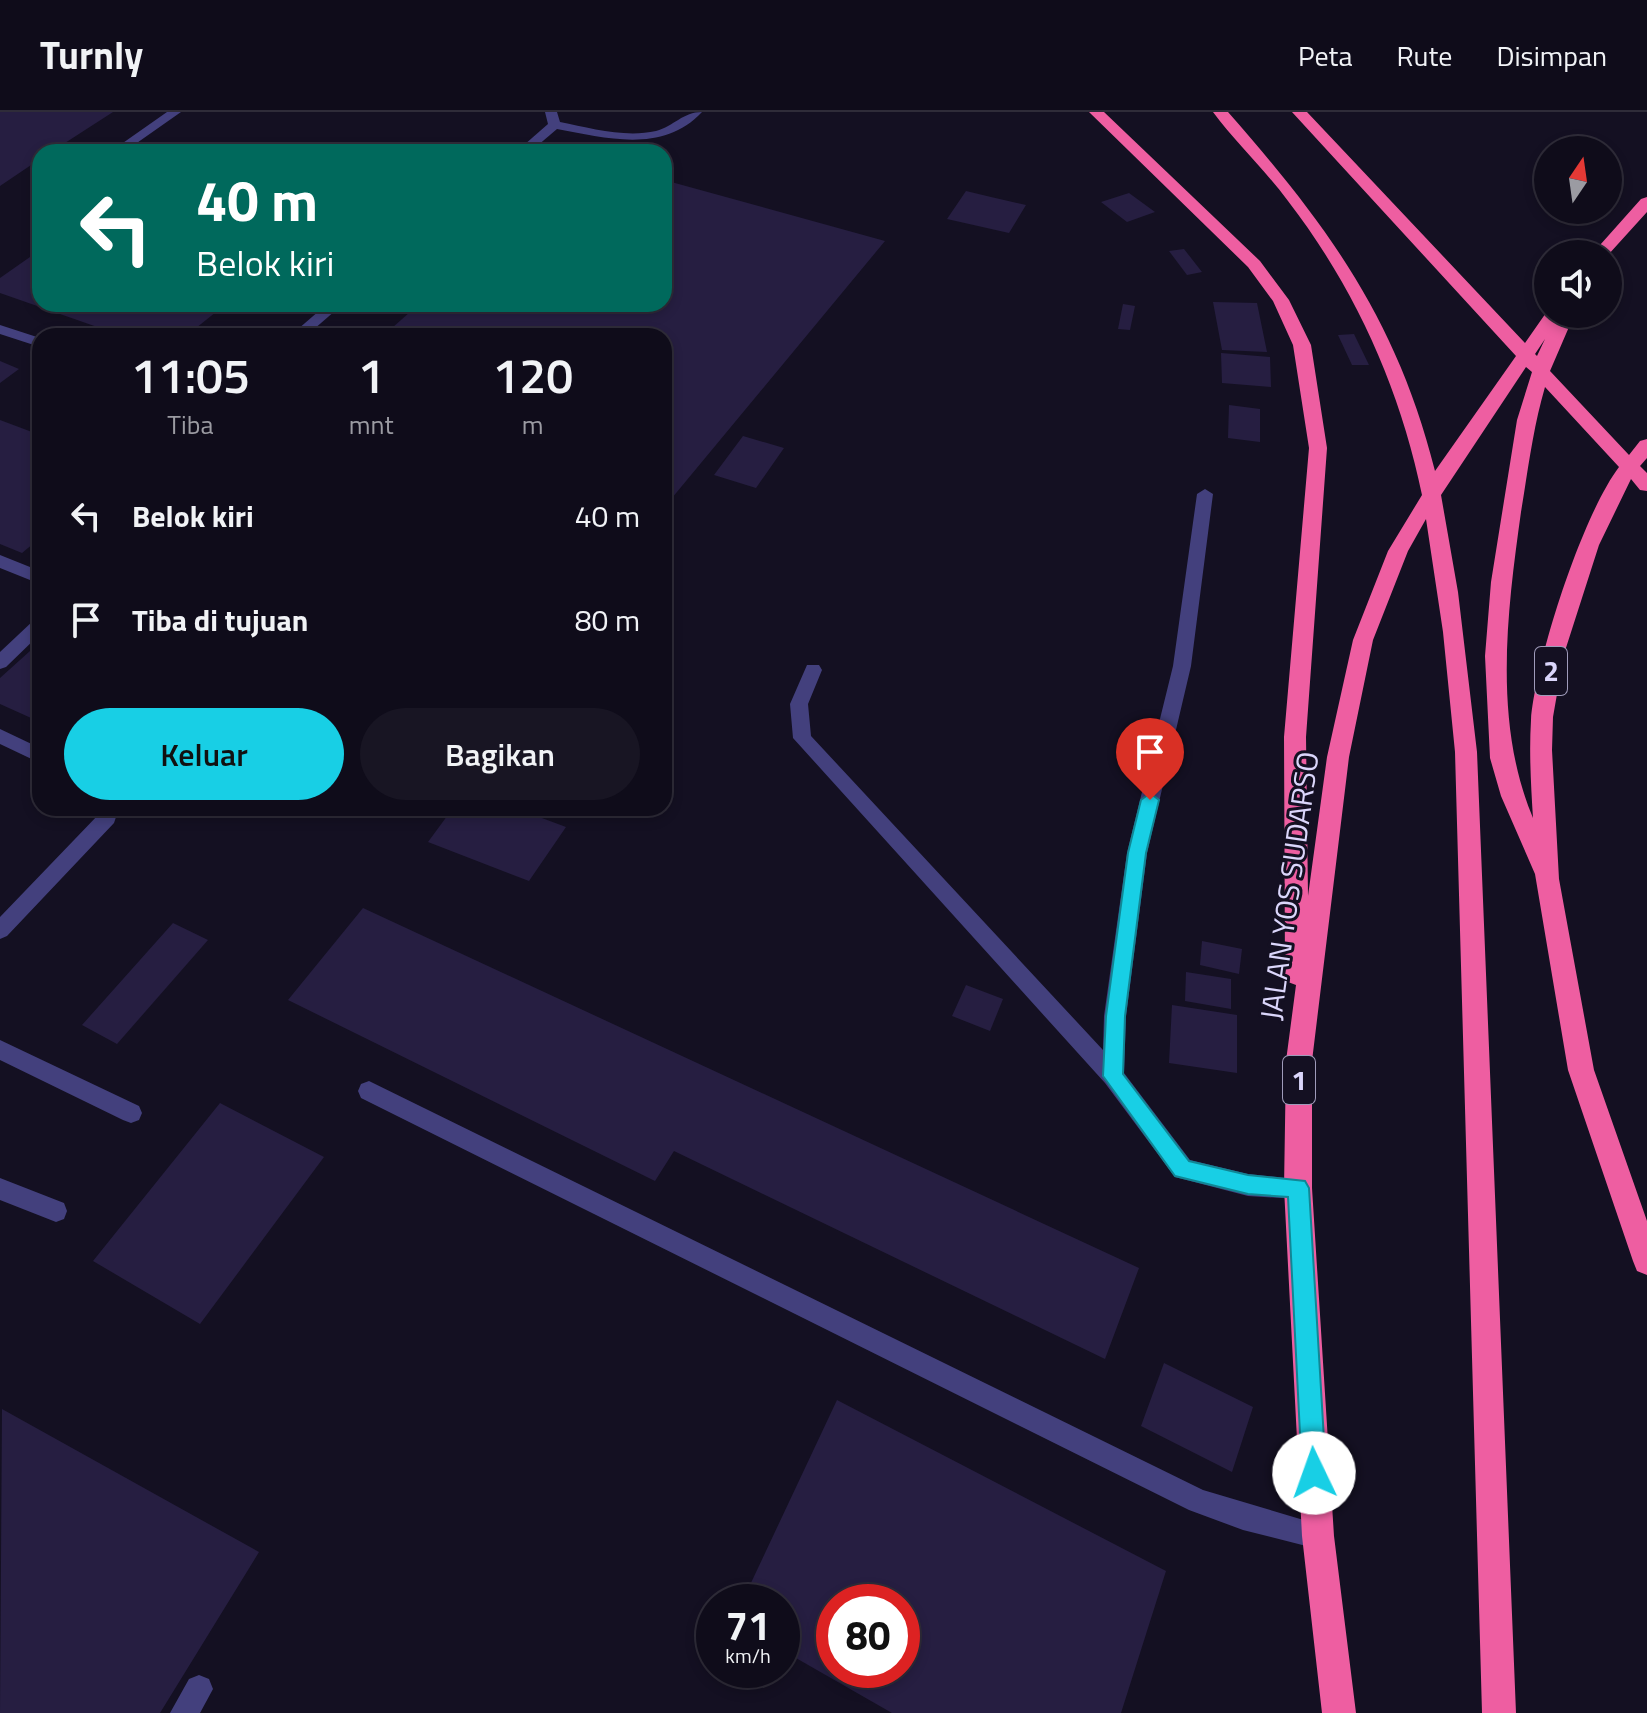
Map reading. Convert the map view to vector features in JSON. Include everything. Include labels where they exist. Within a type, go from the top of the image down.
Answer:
[{"type":"highway","points":[[1096,112],[1254,264],[1281,300],[1302,345],[1318,448],[1295,737],[1293,857],[1299,1061]]},
{"type":"highway","points":[[1220,112],[1296,200],[1341,269],[1384,347],[1417,433],[1439,535],[1454,634],[1466,752],[1499,1713]]},
{"type":"highway","points":[[1299,112],[1647,485]]},
{"type":"highway","points":[[1613,240],[1647,202]]},
{"type":"highway","name":"JALAN YOS SUDARSO","points":[[1339,1713],[1318,1536],[1298,1188],[1299,1061],[1336,772],[1363,640],[1398,551],[1445,471],[1544,328]]},
{"type":"highway","points":[[1547,879],[1512,796],[1501,758],[1496,656],[1501,582],[1523,432],[1542,368],[1560,328]]},
{"type":"highway","name":"2","points":[[1647,445],[1623,475],[1589,545],[1554,654],[1542,717],[1541,750],[1547,879],[1581,1070],[1647,1261]]},
{"type":"lane","points":[[128,144],[175,112]]},
{"type":"lane","points":[[530,144],[553,119],[634,137],[655,137],[681,128],[696,112]]},
{"type":"lane","points":[[307,328],[326,312]]},
{"type":"lane","points":[[0,329],[32,340]]},
{"type":"lane","points":[[1113,1076],[1115,1016],[1137,853],[1182,666],[1205,494]]},
{"type":"lane","points":[[0,561],[32,575]]},
{"type":"lane","points":[[0,662],[32,632]]},
{"type":"lane","points":[[813,670],[799,704],[802,738],[1113,1076],[1183,1169],[1248,1185],[1298,1188]]},
{"type":"lane","points":[[0,736],[32,752]]},
{"type":"lane","points":[[0,930],[108,816]]},
{"type":"lane","points":[[0,1050],[131,1113]]},
{"type":"lane","points":[[369,1091],[1198,1501],[1243,1517],[1318,1536]]},
{"type":"lane","points":[[0,1189],[56,1211]]},
{"type":"building","points":[[0,112],[113,112],[63,144],[32,144],[32,164],[0,186]]},
{"type":"building","points":[[672,182],[885,241],[672,498],[672,328],[392,328],[410,312],[672,312]]},
{"type":"building","points":[[966,191],[1026,205],[1009,233],[947,219]]},
{"type":"building","points":[[1129,193],[1155,212],[1127,222],[1101,202]]},
{"type":"building","points":[[1184,249],[1202,272],[1187,275],[1169,251]]},
{"type":"building","points":[[32,256],[32,304],[0,293],[0,278]]},
{"type":"building","points":[[1213,302],[1257,303],[1267,352],[1222,350]]},
{"type":"building","points":[[1123,304],[1135,306],[1130,330],[1118,329]]},
{"type":"building","points":[[54,312],[216,312],[196,328],[100,328]]},
{"type":"building","points":[[1354,334],[1369,365],[1352,365],[1338,335]]},
{"type":"building","points":[[1221,353],[1270,357],[1271,387],[1222,383]]},
{"type":"building","points":[[0,361],[19,369],[0,383]]},
{"type":"building","points":[[1229,405],[1260,409],[1260,442],[1228,438]]},
{"type":"building","points":[[0,420],[32,432],[32,545],[22,553],[0,544]]},
{"type":"building","points":[[743,436],[784,448],[756,488],[714,475]]},
{"type":"building","points":[[32,649],[32,718],[0,704],[0,678]]},
{"type":"building","points":[[447,816],[536,816],[566,827],[529,881],[428,842]]},
{"type":"building","points":[[363,908],[1139,1268],[1105,1359],[674,1151],[655,1181],[288,1000]]},
{"type":"building","points":[[173,923],[208,940],[117,1044],[82,1025]]},
{"type":"building","points":[[1202,941],[1242,949],[1239,974],[1200,965]]},
{"type":"building","points":[[1186,972],[1231,979],[1231,1009],[1185,1001]]},
{"type":"building","points":[[966,985],[1003,999],[990,1031],[952,1016]]},
{"type":"building","points":[[1172,1005],[1237,1015],[1237,1073],[1169,1063]]},
{"type":"building","points":[[220,1103],[324,1157],[200,1324],[93,1261]]},
{"type":"building","points":[[1164,1363],[1253,1407],[1232,1472],[1141,1426]]},
{"type":"building","points":[[837,1400],[1166,1571],[1121,1713],[892,1713],[848,1688],[920,1688],[920,1584],[816,1584],[816,1669],[800,1660],[800,1584],[750,1584]]},
{"type":"building","points":[[2,1409],[259,1552],[160,1713],[0,1713]]},
{"type":"route","points":[[1150,800],[1137,853],[1115,1016],[1113,1076],[1183,1169],[1248,1185],[1298,1188],[1314,1473]]}]
